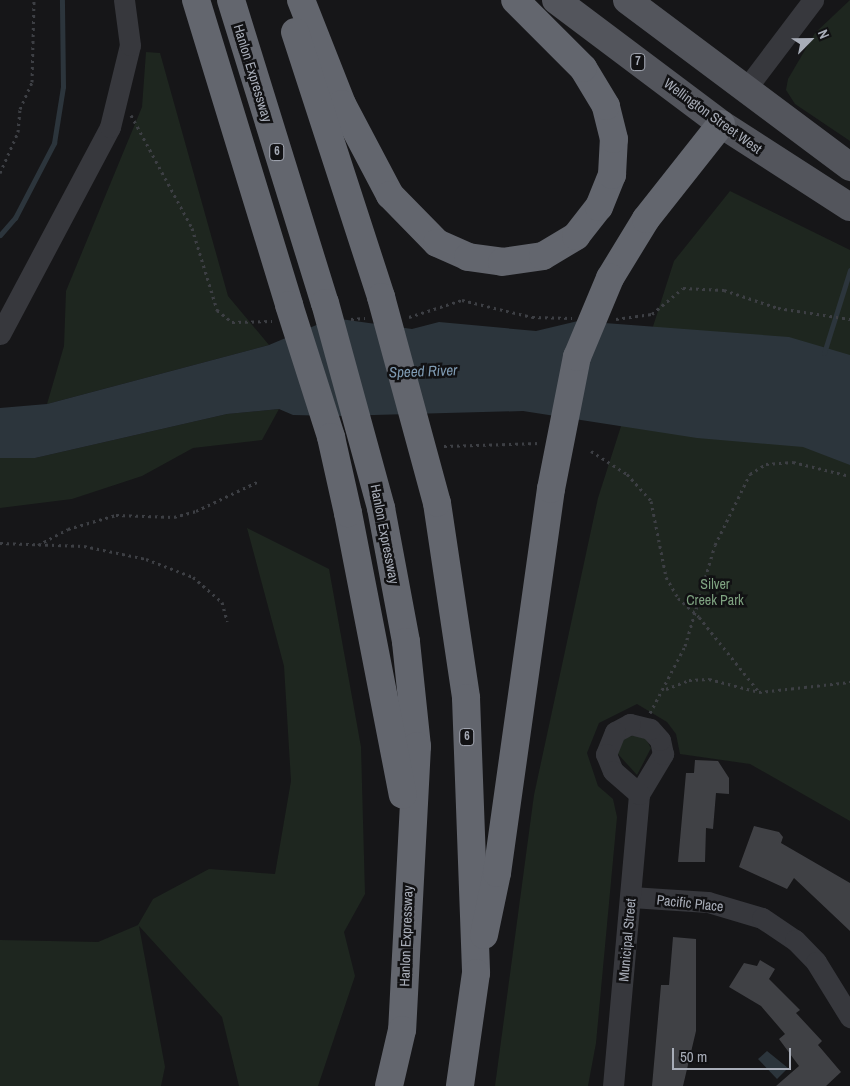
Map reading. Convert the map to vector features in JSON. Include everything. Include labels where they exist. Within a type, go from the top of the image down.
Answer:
[{"type":"highway","points":[[196,0],[286,313],[331,437],[348,513],[410,836]]},
{"type":"highway","name":"Hanlon Expressway","points":[[231,0],[334,311],[381,508],[406,642],[417,746],[410,836],[402,1030],[389,1086]]},
{"type":"highway","name":"6","points":[[285,0],[376,308],[437,503],[466,698],[476,973],[460,1086]]},
{"type":"highway","points":[[301,0],[342,104],[390,195],[437,243],[468,257],[502,262],[542,256],[576,236],[598,207],[612,175],[614,140],[606,106],[583,68],[516,0]]},
{"type":"highway","points":[[476,973],[498,873],[551,489],[577,357],[610,278],[646,218],[721,124]]},
{"type":"main road","name":"Wellington Street West","points":[[556,0],[721,124],[850,207]]},
{"type":"main road","points":[[627,0],[850,167]]},
{"type":"main road","points":[[721,124],[745,90]]},
{"type":"street","points":[[0,334],[110,126],[130,45],[124,0]]},
{"type":"street","points":[[745,90],[813,0]]},
{"type":"street","name":"Municipal Street","points":[[613,1086],[639,794]]},
{"type":"street","name":"Pacific Place","points":[[631,897],[708,902],[762,918],[795,940],[816,962],[850,1017]]},
{"type":"path","points":[[0,173],[18,132],[20,109],[32,82],[34,0]]},
{"type":"path","points":[[118,92],[192,228],[217,310],[232,322],[286,313]]},
{"type":"path","points":[[609,318],[652,314],[683,288],[724,290],[778,308],[850,318]]},
{"type":"path","points":[[399,318],[462,300],[532,318],[580,318]]},
{"type":"path","points":[[334,311],[376,308]]},
{"type":"path","points":[[434,446],[543,442]]},
{"type":"path","points":[[591,451],[627,474],[651,502],[666,577],[693,613],[759,692]]},
{"type":"path","points":[[650,713],[666,689],[715,546],[750,474],[766,464],[793,462],[850,476]]},
{"type":"path","points":[[37,545],[68,529],[116,516],[174,516],[196,511],[257,482]]},
{"type":"path","points":[[0,543],[84,546],[146,559],[193,577],[222,602],[228,621]]},
{"type":"path","points":[[666,689],[689,680],[709,679],[759,692],[850,682]]},
{"type":"green space","points":[[850,0],[850,141],[795,104],[786,90],[788,79],[815,33]]},
{"type":"green space","points":[[146,52],[160,53],[228,296],[269,345],[47,404],[64,346],[66,291],[142,107]]},
{"type":"green space","name":"Silver Creek Park","points":[[730,191],[850,250],[850,821],[750,764],[680,754],[676,734],[667,722],[637,704],[599,723],[587,753],[598,786],[613,799],[617,817],[596,1043],[588,1086],[495,1086],[534,795],[598,498],[674,261]]},
{"type":"green space","points":[[279,409],[262,440],[193,448],[142,476],[72,499],[0,508],[0,458],[35,458],[227,414]]},
{"type":"green space","points":[[247,528],[329,569],[361,747],[365,894],[344,932],[355,976],[318,1086],[239,1086],[222,1017],[139,926],[165,1067],[161,1086],[0,1086],[0,940],[98,942],[138,925],[153,899],[209,869],[275,874],[291,781],[284,666]]},
{"type":"green space","points":[[634,735],[646,739],[651,748],[637,775],[617,753],[623,739]]},
{"type":"water","name":"Speed River","points":[[333,318],[412,329],[439,322],[536,331],[578,321],[789,337],[850,355],[850,465],[803,447],[697,438],[523,411],[337,416],[293,415],[279,409],[227,414],[35,458],[0,458],[0,408],[47,404],[269,345]]},
{"type":"water","points":[[767,1051],[788,1068],[777,1079],[758,1059]]},
{"type":"building","points":[[695,760],[718,761],[729,778],[729,794],[716,793],[713,829],[706,828],[705,862],[678,862],[686,773],[694,773]]},
{"type":"building","points":[[754,826],[779,832],[783,837],[781,843],[850,883],[850,931],[794,878],[787,889],[739,867]]},
{"type":"building","points":[[673,937],[696,939],[696,1031],[683,1086],[652,1086],[661,985],[669,985]]},
{"type":"building","points":[[760,960],[775,969],[769,979],[800,1010],[796,1013],[822,1041],[818,1045],[841,1072],[826,1086],[776,1086],[799,1066],[779,1039],[785,1034],[761,1006],[729,987],[744,963],[757,966]]},
{"type":"waterway","points":[[0,235],[15,218],[54,143],[63,87],[62,0]]},
{"type":"waterway","points":[[824,353],[850,270]]}]
